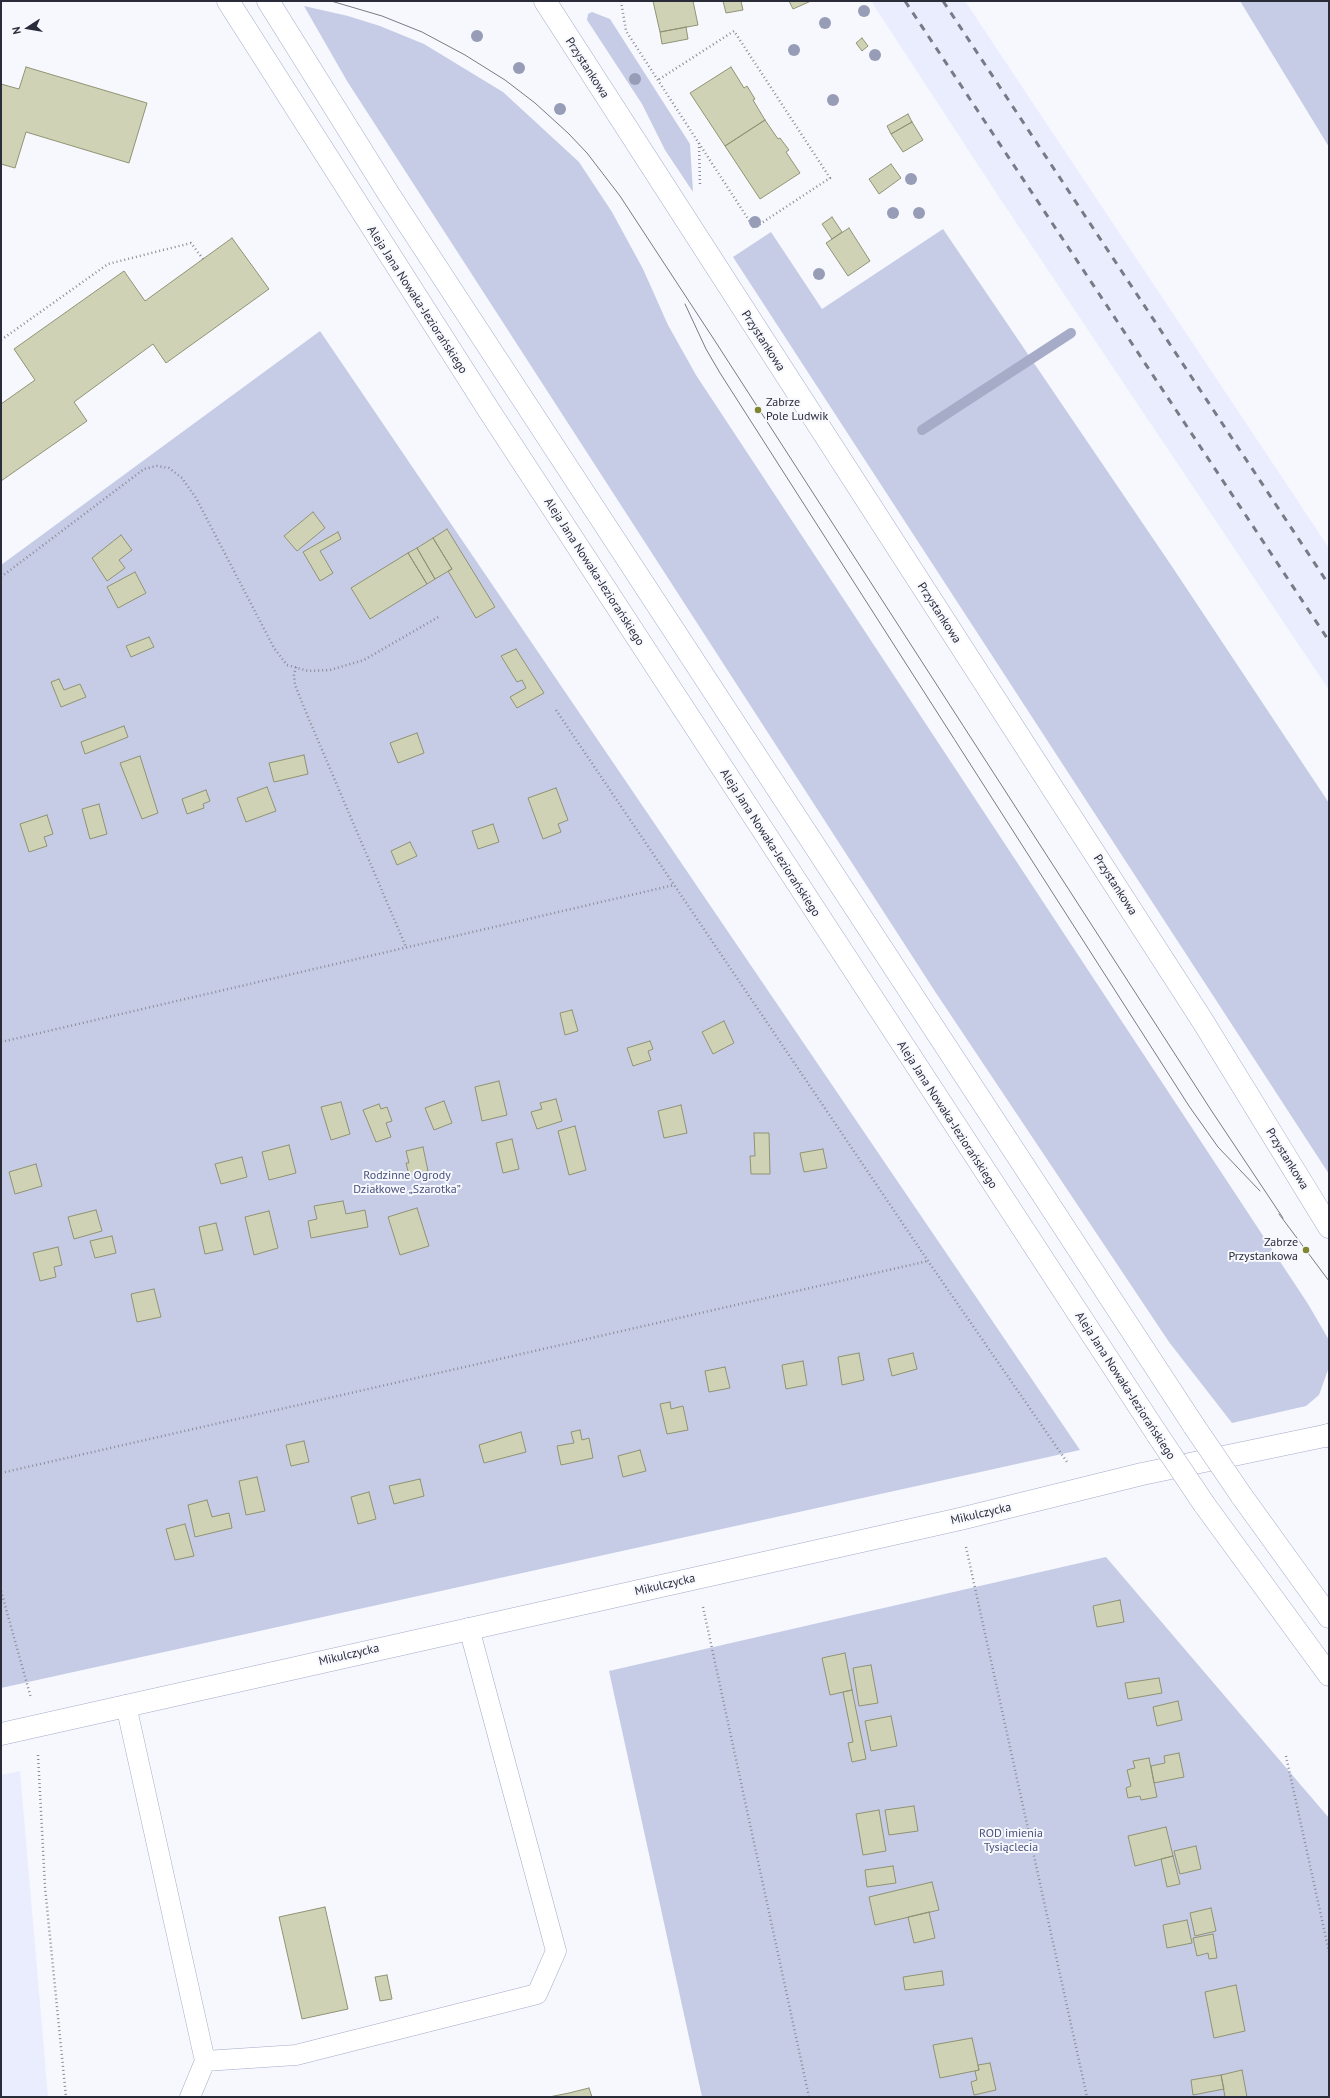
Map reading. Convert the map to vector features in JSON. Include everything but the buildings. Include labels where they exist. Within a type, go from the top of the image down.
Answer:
[{"type":"main road","name":"Przystankowa","points":[[545,1],[1202,1020],[1329,1227]]},
{"type":"main road","name":"Aleja Jana Nowaka-Jeziorańskiego","points":[[230,4],[490,412],[1157,1434],[1204,1504],[1329,1675]]},
{"type":"main road","points":[[269,4],[390,196],[1194,1426],[1241,1495],[1329,1617]]},
{"type":"main road","name":"Mikulczycka","points":[[1,1734],[36,1724],[960,1519],[1142,1474],[1329,1435]]},
{"type":"lane","points":[[206,2061],[296,2055],[537,1994],[556,1952],[469,1628]]},
{"type":"lane","points":[[126,1705],[206,2061],[190,2097]]},
{"type":"path","points":[[621,1],[626,31],[754,228],[830,178],[734,31],[658,80]]},
{"type":"path","points":[[1,340],[108,264],[191,244],[203,259]]},
{"type":"path","points":[[1,577],[144,469],[157,466],[169,468],[182,478],[196,498],[274,648],[287,664],[308,671],[330,670],[364,660],[440,616]]},
{"type":"path","points":[[296,667],[294,675],[295,684],[305,710],[406,947]]},
{"type":"path","points":[[556,710],[928,1261],[1063,1453],[1082,1490]]},
{"type":"path","points":[[1,1042],[674,885]]},
{"type":"path","points":[[1,1473],[928,1261]]},
{"type":"path","points":[[960,1519],[1087,2097]]},
{"type":"path","points":[[697,1578],[809,2097]]},
{"type":"path","points":[[1,1591],[27,1682],[36,1724],[45,1887],[66,2097]]},
{"type":"path","points":[[1286,1756],[1329,1952]]},
{"type":"shaded area","points":[[871,1],[965,1],[1329,548],[1329,690],[997,194]]},
{"type":"shaded area","points":[[20,1771],[48,2097],[1,2097],[1,1775]]},
{"type":"green space","points":[[1240,1],[1329,1],[1329,147]]},
{"type":"green space","points":[[304,6],[348,16],[380,26],[424,44],[503,92],[579,162],[612,212],[643,269],[668,325],[696,375],[1308,1304],[1329,1340],[1329,1367],[1319,1395],[1306,1406],[1232,1423],[1169,1342],[936,993],[347,81]]},
{"type":"green space","points":[[592,12],[610,19],[690,144],[693,192],[665,150],[642,104],[587,20],[588,14]]},
{"type":"green space","points":[[943,229],[1173,568],[1329,803],[1329,1174],[733,257],[771,232],[822,309]]},
{"type":"green space","name":"Rodzinne Ogrody Działkowe „Szarotka”","points":[[320,331],[1080,1450],[1,1688],[1,565]]},
{"type":"green space","name":"ROD imienia Tysiąclecia","points":[[1106,1557],[1329,1818],[1329,2097],[702,2097],[609,1671]]},
{"type":"waterway","points":[[922,430],[1071,333]]},
{"type":"tram line","points":[[331,1],[382,16],[422,32],[465,55],[505,80],[535,103],[568,133],[587,153],[620,196],[715,341],[1211,1110],[1283,1218]]},
{"type":"tram line","points":[[685,304],[706,349],[720,373],[1189,1106],[1218,1147],[1260,1191]]},
{"type":"tram line","points":[[1279,1214],[1329,1281]]},
{"type":"railway","points":[[905,1],[1329,641]]},
{"type":"railway","points":[[943,1],[1329,585]]},
{"type":"place","name":"Zabrze Pole Ludwik","points":[[758,410]]},
{"type":"place","name":"Zabrze Przystankowa","points":[[1306,1250]]}]
